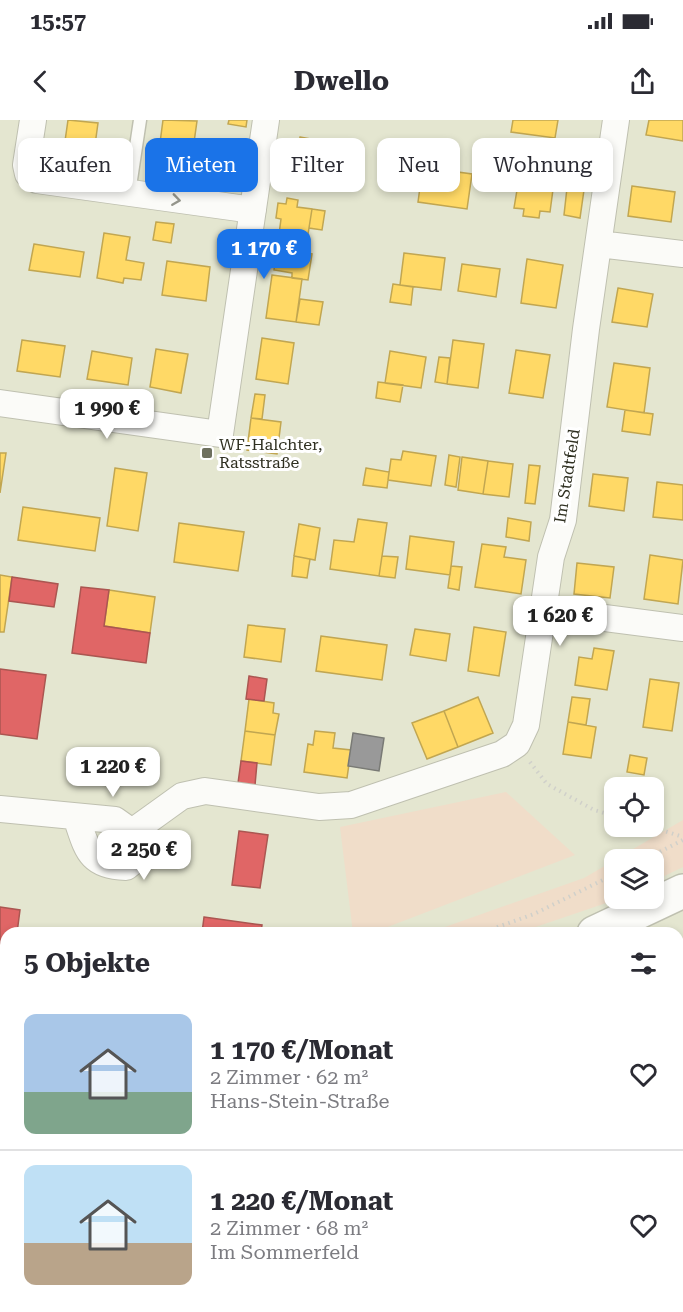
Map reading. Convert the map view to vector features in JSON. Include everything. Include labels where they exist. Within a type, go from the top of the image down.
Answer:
[{"type":"main road","points":[[607,927],[683,891]]},
{"type":"street","points":[[33,120],[26,165],[28,174],[37,180],[253,210]]},
{"type":"street","points":[[0,403],[220,434],[266,120]]},
{"type":"street","name":"Im Stadtfeld","points":[[517,744],[526,725],[551,557],[563,519],[586,328],[616,120]]},
{"type":"street","points":[[599,244],[683,254]]},
{"type":"street","points":[[543,610],[683,628]]},
{"type":"street","points":[[132,832],[182,796],[206,791],[319,807],[351,805],[502,754],[517,744]]},
{"type":"street","points":[[0,809],[115,820],[132,832],[138,845],[136,859],[126,867],[108,866],[94,859],[75,817]]},
{"type":"lane","points":[[129,193],[140,120]]},
{"type":"path","points":[[517,744],[547,784],[594,810],[604,813]]},
{"type":"path","points":[[664,831],[683,838]]},
{"type":"path","points":[[664,849],[683,838]]},
{"type":"path","points":[[497,927],[534,914],[604,879]]},
{"type":"shaded area","points":[[506,792],[575,855],[388,927],[352,927],[340,827]]},
{"type":"shaded area","points":[[683,820],[683,867],[664,876],[664,849],[633,849],[654,837],[664,837],[664,831]]},
{"type":"shaded area","points":[[604,866],[604,904],[536,927],[445,927],[584,878]]},
{"type":"building: Wohnen","points":[[68,120],[98,123],[96,138],[65,138]]},
{"type":"building: Wohnen","points":[[163,120],[197,121],[195,138],[161,138]]},
{"type":"building: Wohnen","points":[[229,120],[247,120],[246,127],[228,124]]},
{"type":"building: Wohnen","points":[[513,120],[558,120],[555,138],[511,132]]},
{"type":"building: Wohnen","points":[[649,120],[683,120],[683,141],[646,135]]},
{"type":"building: Wohnen","points":[[460,172],[472,174],[467,209],[418,202],[419,192],[460,192]]},
{"type":"building: Wohnen","points":[[632,186],[675,192],[671,222],[628,216]]},
{"type":"building: Wohnen","points":[[517,192],[553,192],[550,212],[540,211],[539,218],[523,216],[524,209],[514,208]]},
{"type":"building: Wohnen","points":[[567,192],[584,192],[580,218],[564,215]]},
{"type":"building: Wohnen","points":[[287,198],[298,200],[297,207],[312,209],[305,253],[277,249],[281,219],[276,218],[278,203],[286,204]]},
{"type":"building: Wohnen","points":[[312,209],[325,211],[322,230],[309,228]]},
{"type":"building: Wohnen","points":[[156,222],[174,224],[171,243],[153,240]]},
{"type":"building: Wohnen","points":[[104,233],[130,237],[126,260],[144,263],[141,280],[124,278],[123,283],[97,278]]},
{"type":"building: Wohnen","points":[[34,244],[84,252],[80,277],[29,270]]},
{"type":"building: Wohnen","points":[[277,249],[312,254],[308,280],[292,278],[292,273],[274,270]]},
{"type":"building: Wohnen","points":[[404,253],[445,258],[441,290],[400,285]]},
{"type":"building: Wohnen","points":[[527,259],[563,265],[556,308],[521,303]]},
{"type":"building: Wohnen","points":[[167,261],[210,267],[206,301],[162,295]]},
{"type":"building: Wohnen","points":[[462,264],[500,269],[496,297],[458,291]]},
{"type":"building: Wohnen","points":[[272,275],[302,279],[296,322],[266,318]]},
{"type":"building: Wohnen","points":[[393,284],[413,287],[411,305],[390,302]]},
{"type":"building: Wohnen","points":[[618,288],[653,294],[647,327],[612,322]]},
{"type":"building: Wohnen","points":[[300,299],[323,302],[319,325],[296,322]]},
{"type":"building: Wohnen","points":[[262,338],[294,343],[288,384],[256,379]]},
{"type":"building: Wohnen","points":[[22,340],[65,346],[60,377],[17,371]]},
{"type":"building: Wohnen","points":[[453,340],[484,344],[478,388],[447,384]]},
{"type":"building: Wohnen","points":[[156,349],[188,354],[181,393],[150,387]]},
{"type":"building: Wohnen","points":[[516,350],[550,355],[543,398],[509,393]]},
{"type":"building: Wohnen","points":[[92,351],[132,358],[128,385],[87,379]]},
{"type":"building: Wohnen","points":[[390,351],[426,357],[421,388],[385,383]]},
{"type":"building: Wohnen","points":[[439,357],[450,358],[447,384],[435,382]]},
{"type":"building: Wohnen","points":[[614,363],[650,368],[644,413],[607,407]]},
{"type":"building: Wohnen","points":[[378,382],[403,385],[400,402],[376,398]]},
{"type":"building: Wohnen","points":[[255,394],[265,395],[262,419],[251,418]]},
{"type":"building: Wohnen","points":[[625,410],[653,414],[650,435],[622,431]]},
{"type":"building: Wohnen","points":[[251,418],[281,422],[277,454],[247,450]]},
{"type":"building: Wohnen","points":[[403,451],[436,456],[431,486],[388,480],[391,459],[401,460]]},
{"type":"building: Wohnen","points":[[0,453],[6,453],[0,493]]},
{"type":"building: Wohnen","points":[[449,455],[460,457],[456,487],[445,485]]},
{"type":"building: Wohnen","points":[[462,457],[488,461],[483,494],[458,490]]},
{"type":"building: Wohnen","points":[[488,461],[513,464],[509,497],[483,494]]},
{"type":"building: Wohnen","points":[[529,465],[540,466],[535,504],[525,503]]},
{"type":"building: Wohnen","points":[[115,468],[147,473],[138,531],[107,526]]},
{"type":"building: Wohnen","points":[[366,468],[389,472],[387,488],[363,485]]},
{"type":"building: Wohnen","points":[[593,474],[628,478],[624,511],[589,506]]},
{"type":"building: Wohnen","points":[[657,482],[683,485],[683,520],[653,517]]},
{"type":"building: Wohnen","points":[[23,507],[100,518],[95,551],[18,540]]},
{"type":"building: Wohnen","points":[[508,518],[531,522],[529,541],[506,537]]},
{"type":"building: Wohnen","points":[[358,519],[387,523],[379,576],[330,569],[334,540],[354,542]]},
{"type":"building: Wohnen","points":[[179,523],[244,532],[238,571],[174,562]]},
{"type":"building: Wohnen","points":[[299,524],[320,528],[315,560],[294,556]]},
{"type":"building: Wohnen","points":[[410,536],[454,542],[450,575],[406,569]]},
{"type":"building: Wohnen","points":[[482,544],[506,547],[504,557],[526,560],[521,594],[475,587]]},
{"type":"building: Wohnen","points":[[650,555],[683,560],[678,604],[644,599]]},
{"type":"building: Wohnen","points":[[294,556],[310,559],[307,578],[292,576]]},
{"type":"building: Wohnen","points":[[382,556],[398,557],[395,578],[379,576]]},
{"type":"building: Wohnen","points":[[577,563],[614,567],[610,598],[574,594]]},
{"type":"building: Wohnen","points":[[451,566],[462,567],[459,590],[448,588]]},
{"type":"building: Wohnen","points":[[0,575],[12,577],[4,632],[0,632]]},
{"type":"building: Wohnen","points":[[109,590],[155,597],[150,633],[104,626]]},
{"type":"building: Wohnen","points":[[248,625],[285,629],[281,662],[244,657]]},
{"type":"building: Wohnen","points":[[474,627],[506,632],[499,676],[468,671]]},
{"type":"building: Wohnen","points":[[415,629],[450,634],[446,661],[410,655]]},
{"type":"building: Wohnen","points":[[321,636],[387,645],[382,680],[316,671]]},
{"type":"building: Wohnen","points":[[594,648],[614,651],[607,690],[575,685],[579,657],[592,659]]},
{"type":"building: Wohnen","points":[[650,679],[679,683],[672,731],[643,727]]},
{"type":"building: Wohnen","points":[[478,697],[493,733],[458,747],[444,711]]},
{"type":"building: Wohnen","points":[[572,697],[590,699],[586,725],[568,722]]},
{"type":"building: Wohnen","points":[[249,699],[274,703],[273,713],[279,714],[275,735],[245,731]]},
{"type":"building: Wohnen","points":[[444,711],[458,747],[427,759],[412,723]]},
{"type":"building: Wohnen","points":[[568,722],[596,727],[591,758],[563,754]]},
{"type":"building: Wohnen","points":[[245,731],[275,735],[271,765],[241,761]]},
{"type":"building: Wohnen","points":[[315,731],[335,733],[333,748],[351,750],[347,778],[304,772],[308,744],[313,745]]},
{"type":"building: Wohnen","points":[[630,755],[647,758],[644,775],[627,772]]},
{"type":"building: Handel","points":[[12,577],[58,584],[54,607],[9,601]]},
{"type":"building: Handel","points":[[81,587],[109,590],[104,626],[150,633],[146,663],[72,653]]},
{"type":"building: Handel","points":[[0,669],[46,675],[37,739],[0,734]]},
{"type":"building: Handel","points":[[249,676],[267,679],[264,701],[246,699]]},
{"type":"building: Handel","points":[[241,761],[257,763],[255,785],[238,783]]},
{"type":"building: Handel","points":[[239,831],[268,835],[260,888],[232,885]]},
{"type":"building: Handel","points":[[0,907],[20,910],[18,927],[0,927]]},
{"type":"building: Handel","points":[[204,917],[262,925],[262,927],[203,927]]},
{"type":"building: Industrie","points":[[353,733],[384,738],[379,771],[348,766]]},
{"type":"place","name":"WF-Halchter, Ratsstraße","points":[[207,453]]}]
